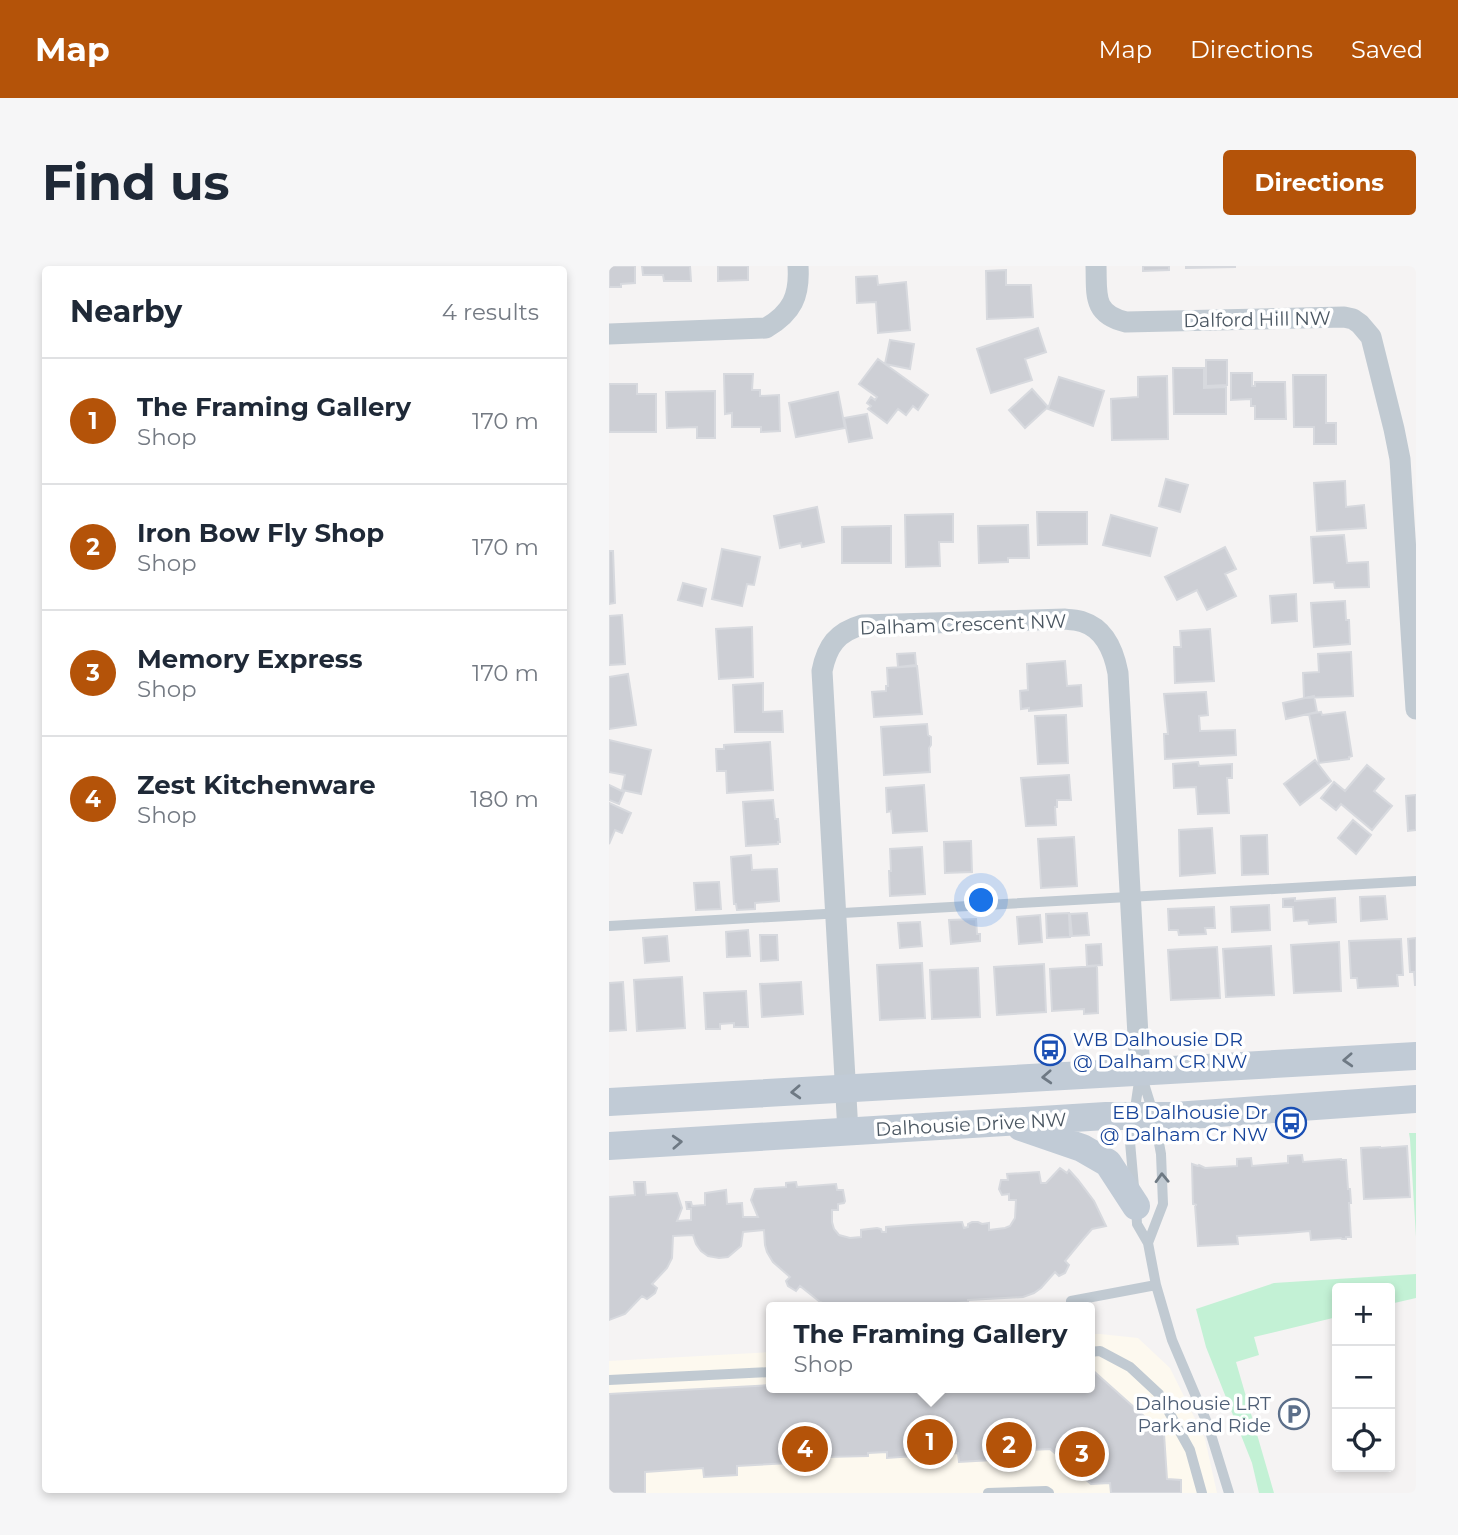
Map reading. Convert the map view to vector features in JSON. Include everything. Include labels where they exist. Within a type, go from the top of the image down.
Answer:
[{"type":"street","points":[[609,334],[766,328],[778,321],[795,300],[798,266]]},
{"type":"street","name":"Dalford Hill NW","points":[[1096,266],[1095,290],[1103,310],[1109,316],[1126,322],[1344,317],[1353,319],[1366,330],[1371,337],[1400,458],[1416,709]]},
{"type":"street","name":"Dalham Crescent NW","points":[[848,1132],[822,671],[825,654],[837,638],[850,628],[862,625],[1065,619],[1082,621],[1097,629],[1107,640],[1118,673],[1140,1072]]},
{"type":"street","points":[[609,1102],[1416,1056]]},
{"type":"street","name":"Dalhousie Drive NW","points":[[609,1146],[1416,1099]]},
{"type":"street","points":[[1009,1122],[1082,1148],[1108,1163],[1136,1206]]},
{"type":"lane","points":[[609,926],[1416,881]]},
{"type":"lane","points":[[1140,1072],[1144,1116],[1160,1143],[1163,1204],[1148,1243]]},
{"type":"lane","points":[[1140,1072],[1144,1116],[1130,1142],[1137,1224],[1148,1243],[1156,1285],[1172,1340],[1208,1425],[1229,1493]]},
{"type":"lane","points":[[1071,1301],[1156,1285]]},
{"type":"lane","points":[[1095,1351],[1100,1351],[1130,1367],[1159,1394],[1190,1450],[1202,1493]]},
{"type":"lane","points":[[609,1380],[766,1372]]},
{"type":"lane","points":[[988,1493],[1049,1493]]},
{"type":"shaded area","points":[[1095,1334],[1138,1338],[1170,1368],[1205,1439],[1217,1493],[609,1493],[609,1361],[766,1352],[766,1393],[1095,1393]]},
{"type":"green space","points":[[1409,1133],[1416,1133],[1416,1237],[1410,1139]]},
{"type":"green space","points":[[1416,1274],[1416,1298],[1395,1303],[1395,1283],[1332,1283],[1332,1318],[1254,1337],[1259,1355],[1236,1362],[1274,1493],[1259,1493],[1252,1463],[1206,1347],[1196,1309],[1274,1283]]},
{"type":"building","points":[[609,266],[635,266],[635,283],[609,287]]},
{"type":"building","points":[[642,266],[690,266],[691,281],[664,281],[663,275],[643,275]]},
{"type":"building","points":[[718,266],[748,266],[748,280],[718,281]]},
{"type":"building","points":[[1143,266],[1169,266],[1169,270],[1143,271]]},
{"type":"building","points":[[1235,266],[1235,267],[1186,268]]},
{"type":"building","points":[[1006,270],[1006,285],[1031,285],[1033,317],[987,319],[986,271]]},
{"type":"building","points":[[877,276],[878,285],[906,282],[910,330],[878,333],[876,302],[857,303],[856,277]]},
{"type":"building","points":[[1038,328],[1046,352],[1025,359],[1032,380],[991,393],[977,349]]},
{"type":"building","points":[[890,340],[914,344],[910,369],[885,364]]},
{"type":"building","points":[[878,359],[928,395],[918,410],[913,406],[906,415],[898,409],[887,423],[868,409],[871,406],[867,403],[871,397],[875,400],[877,397],[859,384]]},
{"type":"building","points":[[1206,360],[1227,360],[1227,385],[1206,386]]},
{"type":"building","points":[[1173,368],[1204,368],[1204,388],[1226,387],[1226,414],[1174,414]]},
{"type":"building","points":[[1231,373],[1252,373],[1252,386],[1255,386],[1255,382],[1285,382],[1286,419],[1255,419],[1255,406],[1251,406],[1251,399],[1231,400]]},
{"type":"building","points":[[724,374],[753,374],[752,390],[760,390],[760,396],[779,395],[780,431],[761,432],[761,427],[732,427],[732,413],[725,414]]},
{"type":"building","points":[[1293,375],[1326,375],[1326,423],[1336,423],[1336,444],[1314,444],[1314,427],[1294,427]]},
{"type":"building","points":[[1167,376],[1168,439],[1112,440],[1111,399],[1138,397],[1138,377]]},
{"type":"building","points":[[1059,377],[1104,391],[1093,426],[1048,409]]},
{"type":"building","points":[[609,384],[637,384],[637,394],[656,394],[656,432],[609,432]]},
{"type":"building","points":[[1032,389],[1048,407],[1025,428],[1009,410]]},
{"type":"building","points":[[715,391],[715,438],[697,438],[697,427],[667,428],[666,392]]},
{"type":"building","points":[[838,392],[845,428],[796,437],[789,403]]},
{"type":"building","points":[[867,414],[872,438],[849,442],[844,418]]},
{"type":"building","points":[[1166,479],[1188,485],[1180,512],[1159,506]]},
{"type":"building","points":[[1345,481],[1346,507],[1364,505],[1366,528],[1317,531],[1314,483]]},
{"type":"building","points":[[817,507],[824,542],[802,547],[801,543],[780,548],[774,516]]},
{"type":"building","points":[[1037,512],[1087,512],[1087,544],[1038,545]]},
{"type":"building","points":[[953,514],[953,542],[939,542],[940,566],[906,567],[905,515]]},
{"type":"building","points":[[1111,515],[1157,528],[1150,556],[1103,545]]},
{"type":"building","points":[[1028,525],[1029,558],[979,563],[978,526]]},
{"type":"building","points":[[891,526],[891,563],[842,563],[842,527]]},
{"type":"building","points":[[1344,535],[1347,563],[1368,562],[1369,587],[1335,588],[1334,582],[1314,583],[1311,537]]},
{"type":"building","points":[[1225,547],[1236,569],[1225,574],[1236,596],[1207,610],[1197,590],[1177,600],[1165,577]]},
{"type":"building","points":[[722,549],[760,557],[754,585],[747,584],[742,606],[712,599]]},
{"type":"building","points":[[609,551],[613,551],[615,603],[609,604]]},
{"type":"building","points":[[683,583],[706,589],[702,606],[678,600]]},
{"type":"building","points":[[1296,594],[1297,621],[1272,623],[1270,596]]},
{"type":"building","points":[[1345,601],[1350,644],[1314,647],[1311,603]]},
{"type":"building","points":[[622,615],[625,664],[609,665],[609,616]]},
{"type":"building","points":[[752,627],[753,677],[719,679],[716,629]]},
{"type":"building","points":[[1210,629],[1214,681],[1175,683],[1174,647],[1181,647],[1180,631]]},
{"type":"building","points":[[1351,652],[1353,696],[1304,698],[1303,673],[1319,672],[1318,654]]},
{"type":"building","points":[[915,653],[916,665],[898,667],[897,654]]},
{"type":"building","points":[[1065,661],[1067,686],[1081,685],[1082,706],[1029,711],[1029,708],[1021,709],[1020,691],[1028,690],[1027,664]]},
{"type":"building","points":[[917,666],[922,714],[874,717],[872,692],[886,691],[887,668]]},
{"type":"building","points":[[628,674],[636,725],[609,729],[609,677]]},
{"type":"building","points":[[763,683],[763,712],[782,711],[783,732],[735,732],[733,685]]},
{"type":"building","points":[[1206,692],[1208,715],[1199,716],[1200,731],[1235,730],[1236,755],[1165,759],[1164,734],[1168,734],[1164,694]]},
{"type":"building","points":[[1314,696],[1317,712],[1286,719],[1283,703]]},
{"type":"building","points":[[1321,712],[1322,715],[1345,712],[1352,756],[1349,759],[1319,763],[1309,714]]},
{"type":"building","points":[[1066,715],[1068,763],[1038,764],[1035,716]]},
{"type":"building","points":[[927,724],[928,735],[931,737],[930,772],[884,775],[881,727]]},
{"type":"building","points":[[609,740],[651,750],[641,794],[622,790],[625,775],[609,772]]},
{"type":"building","points":[[770,742],[773,790],[727,793],[726,771],[717,771],[716,749],[724,749],[724,745]]},
{"type":"building","points":[[1315,760],[1331,781],[1300,805],[1284,784]]},
{"type":"building","points":[[1198,762],[1199,766],[1232,764],[1232,778],[1227,778],[1229,813],[1198,814],[1196,787],[1174,788],[1173,764]]},
{"type":"building","points":[[1367,765],[1384,779],[1374,791],[1392,806],[1372,830],[1341,804],[1336,810],[1321,798],[1334,782],[1345,791]]},
{"type":"building","points":[[1069,775],[1071,800],[1057,800],[1056,825],[1026,826],[1021,778]]},
{"type":"building","points":[[609,785],[624,792],[619,804],[609,800]]},
{"type":"building","points":[[924,785],[927,831],[893,833],[891,811],[887,812],[886,788]]},
{"type":"building","points":[[1416,795],[1416,830],[1408,831],[1406,796]]},
{"type":"building","points":[[773,800],[780,842],[746,846],[743,802]]},
{"type":"building","points":[[609,803],[631,813],[622,833],[615,830],[609,844]]},
{"type":"building","points":[[1353,820],[1371,835],[1356,854],[1338,838]]},
{"type":"building","points":[[1212,828],[1215,873],[1180,876],[1179,830]]},
{"type":"building","points":[[1267,835],[1268,874],[1242,875],[1241,836]]},
{"type":"building","points":[[1074,837],[1077,886],[1041,888],[1038,839]]},
{"type":"building","points":[[971,841],[972,872],[945,873],[944,842]]},
{"type":"building","points":[[922,847],[925,894],[890,896],[890,849]]},
{"type":"building","points":[[751,855],[752,870],[777,869],[779,901],[755,903],[755,909],[737,910],[734,904],[731,857]]},
{"type":"building","points":[[719,882],[721,909],[696,910],[694,883]]},
{"type":"building","points":[[1385,896],[1387,919],[1361,921],[1360,897]]},
{"type":"building","points":[[1295,898],[1295,901],[1335,898],[1336,922],[1309,924],[1308,920],[1294,921],[1293,907],[1283,907],[1283,899]]},
{"type":"building","points":[[1269,905],[1270,930],[1232,932],[1231,907]]},
{"type":"building","points":[[1214,907],[1215,928],[1205,928],[1206,934],[1179,935],[1178,930],[1169,930],[1168,909]]},
{"type":"building","points":[[1069,913],[1070,937],[1047,938],[1046,914]]},
{"type":"building","points":[[1087,913],[1089,935],[1072,936],[1070,914]]},
{"type":"building","points":[[1040,915],[1042,942],[1019,944],[1017,917]]},
{"type":"building","points":[[976,919],[980,941],[951,944],[949,920]]},
{"type":"building","points":[[920,922],[922,946],[900,948],[898,923]]},
{"type":"building","points":[[748,930],[750,956],[727,957],[726,932]]},
{"type":"building","points":[[760,935],[777,935],[778,960],[761,961]]},
{"type":"building","points":[[667,936],[669,961],[645,963],[643,938]]},
{"type":"building","points":[[1416,938],[1415,985],[1414,972],[1410,972],[1408,939]]},
{"type":"building","points":[[1401,939],[1403,975],[1397,975],[1398,986],[1358,988],[1357,978],[1351,978],[1349,941]]},
{"type":"building","points":[[1339,942],[1341,991],[1294,993],[1291,945]]},
{"type":"building","points":[[1101,944],[1102,965],[1087,966],[1086,945]]},
{"type":"building","points":[[1271,946],[1274,995],[1226,997],[1223,949]]},
{"type":"building","points":[[1217,947],[1220,998],[1171,1000],[1168,950]]},
{"type":"building","points":[[922,963],[925,1018],[880,1020],[877,965]]},
{"type":"building","points":[[1044,964],[1046,1012],[997,1015],[994,967]]},
{"type":"building","points":[[1097,966],[1098,1013],[1084,1014],[1084,1009],[1052,1011],[1050,969]]},
{"type":"building","points":[[978,968],[980,1017],[932,1019],[930,970]]},
{"type":"building","points":[[682,977],[685,1028],[637,1031],[634,980]]},
{"type":"building","points":[[623,982],[626,1030],[609,1031],[609,983]]},
{"type":"building","points":[[801,982],[803,1014],[762,1017],[760,984]]},
{"type":"building","points":[[746,991],[748,1027],[734,1027],[734,1023],[720,1024],[720,1029],[706,1029],[704,993]]},
{"type":"building","points":[[1407,1146],[1410,1197],[1364,1199],[1361,1148]]},
{"type":"building","points":[[1302,1155],[1303,1162],[1346,1160],[1351,1203],[1351,1237],[1311,1240],[1310,1231],[1237,1236],[1238,1244],[1198,1246],[1192,1164],[1205,1168],[1237,1166],[1237,1159],[1251,1158],[1252,1166],[1288,1163],[1288,1156]]},
{"type":"building","points":[[1060,1168],[1067,1173],[1069,1170],[1094,1201],[1106,1226],[1092,1229],[1084,1238],[1065,1261],[1069,1265],[1065,1273],[1059,1276],[1055,1272],[1041,1288],[1023,1297],[968,1302],[820,1302],[800,1286],[796,1291],[788,1286],[786,1281],[790,1277],[773,1262],[767,1252],[764,1230],[743,1232],[741,1246],[728,1257],[719,1258],[708,1256],[701,1251],[693,1235],[673,1236],[672,1258],[667,1268],[652,1284],[657,1288],[655,1293],[647,1299],[642,1296],[625,1314],[609,1320],[609,1197],[635,1195],[634,1182],[645,1182],[646,1195],[677,1193],[682,1208],[677,1221],[691,1220],[691,1209],[687,1209],[686,1202],[691,1202],[692,1206],[705,1205],[705,1193],[726,1190],[727,1204],[742,1203],[743,1217],[758,1217],[751,1200],[755,1189],[786,1187],[786,1183],[796,1182],[797,1187],[836,1184],[837,1190],[843,1190],[845,1201],[838,1204],[838,1210],[832,1210],[832,1222],[839,1235],[850,1238],[861,1237],[861,1230],[877,1228],[886,1232],[886,1227],[911,1225],[962,1222],[964,1228],[972,1222],[978,1222],[989,1223],[989,1230],[1005,1228],[1010,1226],[1015,1218],[1016,1200],[1009,1200],[1009,1194],[1002,1195],[999,1189],[1001,1180],[1008,1180],[1007,1174],[1039,1172],[1041,1183],[1046,1183]]},
{"type":"building","points":[[1095,1372],[1164,1434],[1167,1479],[1181,1480],[1181,1493],[1111,1493],[1110,1483],[1091,1484],[1050,1449],[991,1452],[992,1460],[959,1462],[958,1453],[887,1458],[887,1452],[868,1453],[868,1456],[808,1456],[808,1462],[737,1466],[737,1475],[704,1477],[703,1468],[645,1472],[645,1493],[609,1493],[609,1394],[766,1385],[766,1393],[1095,1393]]},
{"type":"place","name":"WB Dalhousie DR @ Dalham CR NW","points":[[1050,1050]]},
{"type":"place","name":"EB Dalhousie Dr @ Dalham Cr NW","points":[[1291,1123]]},
{"type":"place","name":"Dalhousie LRT Park and Ride","points":[[1294,1414]]},
{"type":"place","name":"The Framing Gallery","points":[[930,1442]]},
{"type":"place","name":"Iron Bow Fly Shop","points":[[1009,1445]]},
{"type":"place","name":"Zest Kitchenware","points":[[805,1449]]},
{"type":"place","name":"Memory Express","points":[[1082,1454]]}]
